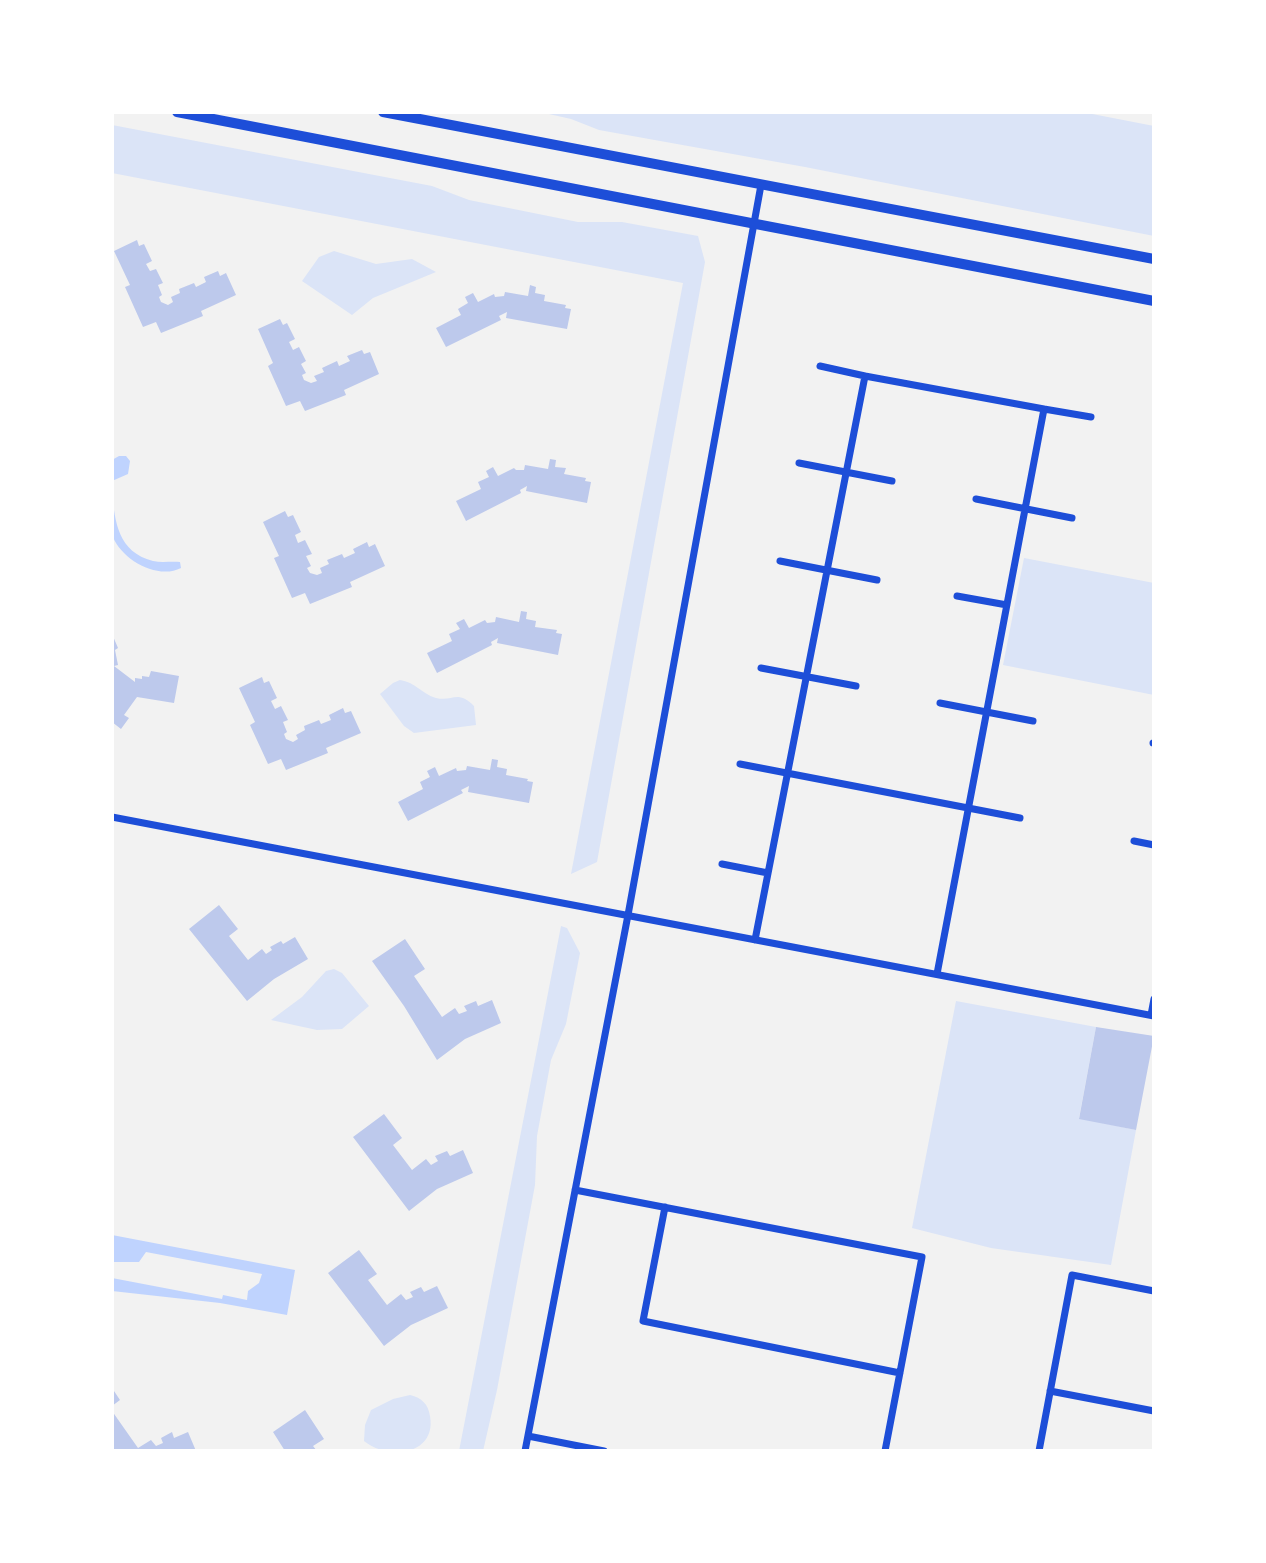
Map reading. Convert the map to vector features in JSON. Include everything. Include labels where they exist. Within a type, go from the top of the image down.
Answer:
[{"type":"main road","points":[[177,112],[1154,301]]},
{"type":"main road","points":[[383,112],[1154,259]]},
{"type":"street","points":[[525,1451],[628,915],[761,185]]},
{"type":"street","points":[[820,366],[1091,417]]},
{"type":"street","points":[[755,940],[865,376]]},
{"type":"street","points":[[937,974],[1044,409]]},
{"type":"street","points":[[799,463],[892,481]]},
{"type":"street","points":[[976,499],[1072,518]]},
{"type":"street","points":[[780,561],[877,580]]},
{"type":"street","points":[[957,596],[1007,605]]},
{"type":"street","points":[[761,668],[856,686]]},
{"type":"street","points":[[940,703],[1033,721]]},
{"type":"street","points":[[740,764],[1020,818]]},
{"type":"street","points":[[112,817],[1153,1015],[1154,999]]},
{"type":"street","points":[[1134,841],[1154,845]]},
{"type":"street","points":[[722,864],[768,873]]},
{"type":"street","points":[[575,1190],[922,1257],[885,1451]]},
{"type":"street","points":[[665,1207],[643,1321],[900,1373]]},
{"type":"street","points":[[1039,1451],[1072,1275],[1154,1291]]},
{"type":"street","points":[[1050,1391],[1154,1411]]},
{"type":"street","points":[[528,1436],[604,1451]]},
{"type":"shaded area","points":[[540,112],[1082,112],[1154,126],[1154,236],[599,130]]},
{"type":"shaded area","points":[[112,125],[432,186],[469,200],[578,222],[622,222],[698,236],[705,262],[597,862],[571,874],[683,283],[112,173]]},
{"type":"shaded area","points":[[334,251],[376,264],[412,259],[436,272],[373,298],[352,315],[302,281],[319,257]]},
{"type":"shaded area","points":[[1024,558],[1154,583],[1154,695],[1003,665]]},
{"type":"shaded area","points":[[400,680],[436,698],[463,698],[474,706],[476,725],[414,733],[404,726],[380,694]]},
{"type":"shaded area","points":[[561,926],[567,928],[580,953],[566,1024],[551,1060],[537,1136],[535,1185],[497,1390],[483,1451],[459,1451]]},
{"type":"shaded area","points":[[334,969],[342,973],[369,1006],[342,1029],[317,1030],[271,1020],[302,997],[326,971]]},
{"type":"shaded area","points":[[956,1001],[1096,1027],[1079,1118],[1136,1130],[1111,1265],[991,1248],[912,1228]]},
{"type":"shaded area","points":[[410,1395],[426,1405],[430,1416],[430,1429],[419,1446],[409,1451],[385,1451],[364,1441],[365,1425],[371,1410]]},
{"type":"water","points":[[126,456],[130,461],[128,474],[112,481],[112,460]]},
{"type":"water","points":[[112,493],[120,534],[132,551],[153,561],[180,562],[181,568],[152,570],[124,553],[112,532]]},
{"type":"water","points":[[112,1235],[295,1270],[287,1315],[220,1303],[112,1291],[112,1278],[222,1299],[223,1295],[247,1300],[248,1291],[259,1283],[262,1274],[146,1252],[139,1262],[112,1262]]},
{"type":"building","points":[[137,240],[139,246],[144,244],[152,261],[146,264],[150,271],[156,269],[163,283],[158,285],[161,302],[168,305],[173,302],[171,297],[180,293],[179,289],[194,283],[196,287],[206,282],[204,277],[218,271],[220,276],[226,273],[236,295],[201,311],[203,316],[161,333],[156,322],[143,327],[125,287],[130,285],[114,251]]},
{"type":"building","points":[[530,285],[536,287],[535,293],[545,295],[544,301],[566,305],[565,308],[571,309],[567,329],[506,318],[507,312],[499,316],[501,320],[446,347],[436,328],[461,315],[458,309],[468,303],[465,297],[473,293],[478,302],[494,294],[495,297],[504,296],[505,292],[528,296]]},
{"type":"building","points":[[280,319],[283,325],[287,323],[295,339],[289,342],[293,350],[299,347],[306,361],[301,364],[306,373],[302,375],[304,380],[311,383],[317,381],[314,376],[324,372],[322,368],[337,361],[339,366],[350,361],[347,356],[362,350],[364,354],[370,352],[379,374],[344,390],[346,395],[305,411],[300,401],[286,406],[268,366],[273,363],[258,329]]},
{"type":"building","points":[[550,459],[556,460],[555,467],[566,468],[564,474],[586,478],[585,481],[591,482],[587,503],[526,491],[527,486],[520,490],[521,493],[466,521],[456,501],[481,489],[478,482],[489,477],[486,471],[493,467],[498,476],[514,468],[524,470],[525,465],[548,469]]},
{"type":"building","points":[[285,511],[288,517],[293,515],[301,532],[295,535],[298,543],[305,540],[312,554],[306,556],[311,566],[307,568],[310,573],[322,573],[320,568],[329,564],[327,560],[342,554],[344,558],[367,542],[369,547],[375,544],[385,566],[350,582],[352,587],[310,604],[305,593],[292,598],[274,558],[279,556],[263,522]]},
{"type":"building","points":[[521,611],[527,612],[526,619],[536,621],[535,627],[557,630],[556,633],[562,634],[558,655],[497,643],[498,638],[491,642],[492,645],[437,673],[427,653],[452,641],[449,634],[460,629],[456,623],[464,619],[469,628],[485,620],[487,623],[495,622],[496,617],[519,622]]},
{"type":"building","points":[[112,634],[118,648],[115,650],[118,665],[114,666],[135,682],[135,678],[149,677],[151,671],[179,676],[174,703],[137,697],[124,715],[129,718],[121,729],[112,722]]},
{"type":"building","points":[[262,677],[264,683],[269,681],[277,698],[271,701],[275,709],[281,706],[288,720],[283,722],[286,739],[293,742],[298,739],[296,735],[305,730],[304,726],[319,720],[321,724],[331,720],[329,715],[343,708],[345,713],[351,711],[361,733],[326,748],[328,753],[286,770],[281,759],[268,764],[250,725],[255,722],[239,688]]},
{"type":"building","points":[[492,759],[498,760],[497,767],[507,769],[506,775],[533,782],[529,803],[468,792],[469,786],[461,790],[463,793],[408,821],[398,802],[423,789],[420,782],[430,777],[427,771],[435,767],[439,776],[456,768],[457,771],[466,770],[467,766],[490,770]]},
{"type":"building","points":[[219,905],[238,929],[229,936],[248,960],[262,949],[266,954],[272,950],[270,947],[295,937],[308,959],[274,979],[247,1001],[189,929]]},
{"type":"building","points":[[405,939],[425,969],[414,976],[442,1017],[455,1008],[459,1014],[467,1011],[464,1006],[476,1001],[478,1006],[492,1000],[501,1023],[465,1039],[437,1060],[372,961]]},
{"type":"building","points":[[1096,1027],[1154,1036],[1136,1130],[1079,1119]]},
{"type":"building","points":[[384,1114],[402,1138],[393,1145],[412,1170],[426,1159],[431,1165],[438,1161],[435,1156],[447,1151],[450,1156],[463,1150],[473,1173],[437,1189],[409,1211],[353,1137]]},
{"type":"building","points":[[359,1250],[377,1274],[368,1280],[387,1305],[401,1294],[406,1300],[413,1297],[410,1292],[421,1287],[424,1292],[437,1286],[448,1308],[411,1325],[384,1346],[328,1273]]},
{"type":"building","points":[[112,1388],[120,1400],[112,1406]]},
{"type":"building","points":[[305,1410],[324,1439],[313,1446],[317,1451],[285,1451],[273,1432]]},
{"type":"building","points":[[112,1411],[138,1448],[151,1440],[156,1446],[163,1443],[161,1438],[172,1432],[174,1438],[188,1432],[196,1451],[112,1451]]}]
